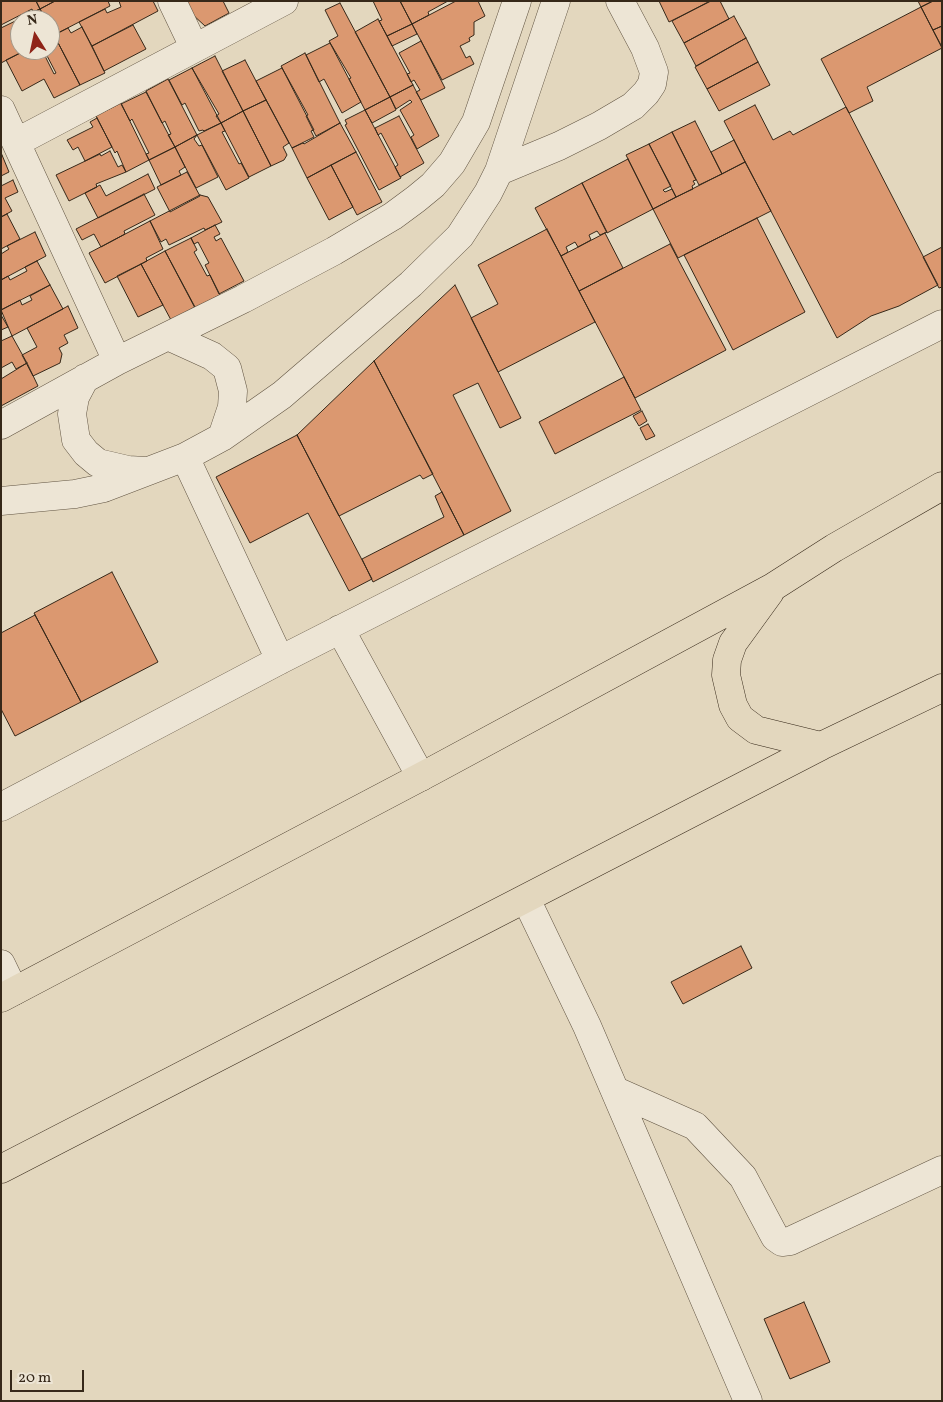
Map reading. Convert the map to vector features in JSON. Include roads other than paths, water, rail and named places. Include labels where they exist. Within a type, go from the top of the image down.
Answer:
[{"type":"highway","points":[[8,995],[421,777],[773,587],[834,548],[942,486]]},
{"type":"highway","points":[[773,587],[733,643],[727,660],[726,675],[733,705],[740,718],[756,730],[821,746]]},
{"type":"highway","points":[[1,1169],[821,746],[942,688]]},
{"type":"street","points":[[172,1],[194,48]]},
{"type":"street","points":[[17,142],[284,1]]},
{"type":"street","points":[[1,425],[117,361],[334,251],[393,216],[433,185],[452,163],[476,122],[517,1]]},
{"type":"street","points":[[1,501],[85,492],[104,488],[185,457],[222,437],[282,395],[411,284],[460,236],[488,193],[499,171],[536,67],[556,1]]},
{"type":"street","points":[[499,171],[559,146],[599,126],[633,106],[646,93],[652,84],[654,72],[646,48],[620,1]]},
{"type":"street","points":[[1,110],[117,361]]},
{"type":"street","points":[[1,807],[340,629],[942,324]]},
{"type":"street","points":[[168,336],[212,356],[227,368],[233,391],[232,407],[222,437]]},
{"type":"street","points":[[85,378],[75,397],[72,414],[76,440],[98,463],[128,470],[152,471]]},
{"type":"street","points":[[185,457],[280,660]]},
{"type":"street","points":[[340,629],[421,777]]},
{"type":"street","points":[[526,899],[616,1091],[748,1401]]},
{"type":"street","points":[[1,964],[8,995]]},
{"type":"street","points":[[616,1091],[695,1126],[743,1177],[775,1237],[782,1242],[790,1241],[942,1170]]}]
